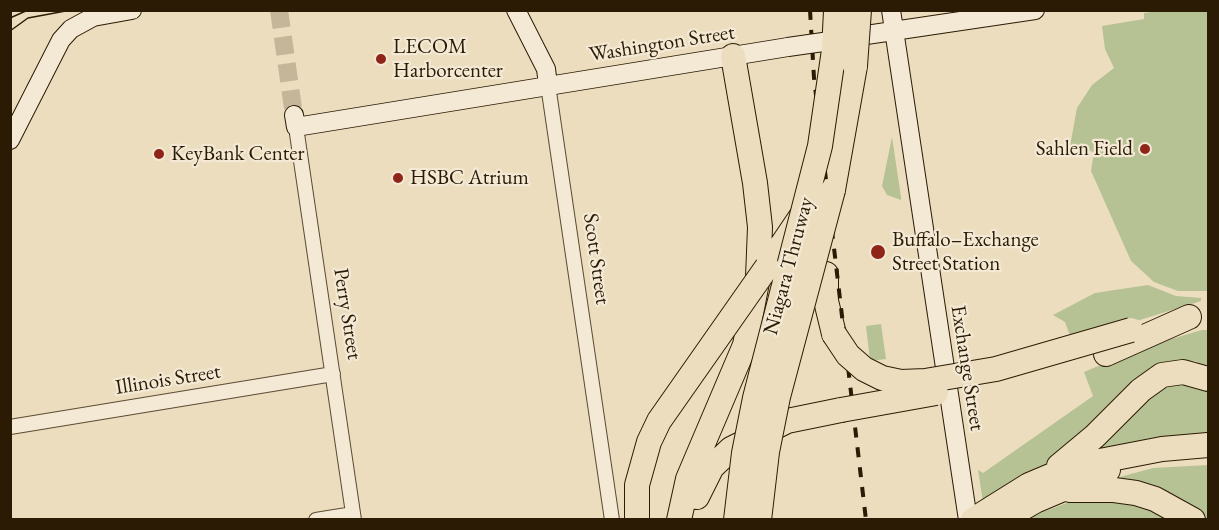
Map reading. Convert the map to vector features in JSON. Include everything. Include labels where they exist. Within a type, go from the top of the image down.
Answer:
[{"type":"highway","name":"Niagara Thruway","points":[[759,519],[767,452],[778,397],[833,190],[852,96],[859,10]]},
{"type":"highway","name":"Niagara Thruway","points":[[736,519],[751,416],[818,154],[830,89],[836,11]]},
{"type":"highway","points":[[679,519],[688,479],[745,345],[758,277],[760,227],[755,183],[733,56]]},
{"type":"highway","points":[[833,190],[826,274],[826,301],[829,318],[834,334],[848,355],[864,369],[882,378],[901,382],[965,375],[1027,362],[1131,330],[1199,314]]},
{"type":"highway","points":[[637,519],[638,485],[649,442],[659,421],[803,213]]},
{"type":"highway","points":[[693,519],[697,495],[712,467],[731,449],[771,427],[801,417],[1021,377],[1106,354],[1199,314]]},
{"type":"highway","points":[[1055,482],[1156,379],[1183,372],[1209,380]]},
{"type":"highway","points":[[973,519],[1004,512],[1086,462],[1197,446]]},
{"type":"highway","points":[[1055,482],[1114,490],[1155,499],[1193,519]]},
{"type":"street","points":[[10,140],[61,40],[71,29],[84,20],[132,10]]},
{"type":"street","name":"Scott Street","points":[[516,10],[546,69],[612,519]]},
{"type":"street","name":"Exchange Street","points":[[891,10],[968,519]]},
{"type":"street","name":"Washington Street","points":[[295,121],[548,85],[1035,10]]},
{"type":"street","name":"Perry Street","points":[[295,121],[354,517]]},
{"type":"street","name":"Illinois Street","points":[[10,427],[333,374]]},
{"type":"street","points":[[316,519],[354,517]]},
{"type":"green space","name":"Sahlen Field","points":[[1208,11],[1208,291],[1178,291],[1154,282],[1131,261],[1091,171],[1094,152],[1070,146],[1077,108],[1092,85],[1114,68],[1105,49],[1102,26],[1144,19],[1144,13]]},
{"type":"green space","points":[[892,137],[901,200],[887,195],[882,186]]},
{"type":"green space","points":[[1148,285],[1176,296],[1201,298],[1201,301],[1072,341],[1065,322],[1053,315],[1095,293]]},
{"type":"green space","points":[[881,324],[886,359],[870,361],[866,326]]},
{"type":"green space","points":[[1208,330],[1208,368],[1195,361],[1180,360],[1051,465],[983,502],[978,470],[983,473],[1093,396],[1084,372],[1141,348]]},
{"type":"green space","points":[[1166,381],[1203,386],[1208,391],[1208,434],[1102,452],[1099,445]]},
{"type":"green space","points":[[1208,465],[1208,519],[1198,513],[1116,484],[1116,478],[1153,468]]},
{"type":"green space","points":[[1129,499],[1181,520],[1022,520],[1072,501]]},
{"type":"tunnel","points":[[279,10],[294,115]]},
{"type":"tram line","points":[[10,18],[28,10]]},
{"type":"tram line","points":[[10,31],[28,18],[71,10]]},
{"type":"railway","points":[[810,10],[814,78],[866,520]]},
{"type":"place","name":"LECOM Harborcenter","points":[[381,59]]},
{"type":"place","name":"Sahlen Field","points":[[1145,149]]},
{"type":"place","name":"KeyBank Center","points":[[159,154]]},
{"type":"place","name":"HSBC Atrium","points":[[398,178]]},
{"type":"place","name":"Buffalo–Exchange Street Station","points":[[878,252]]}]
